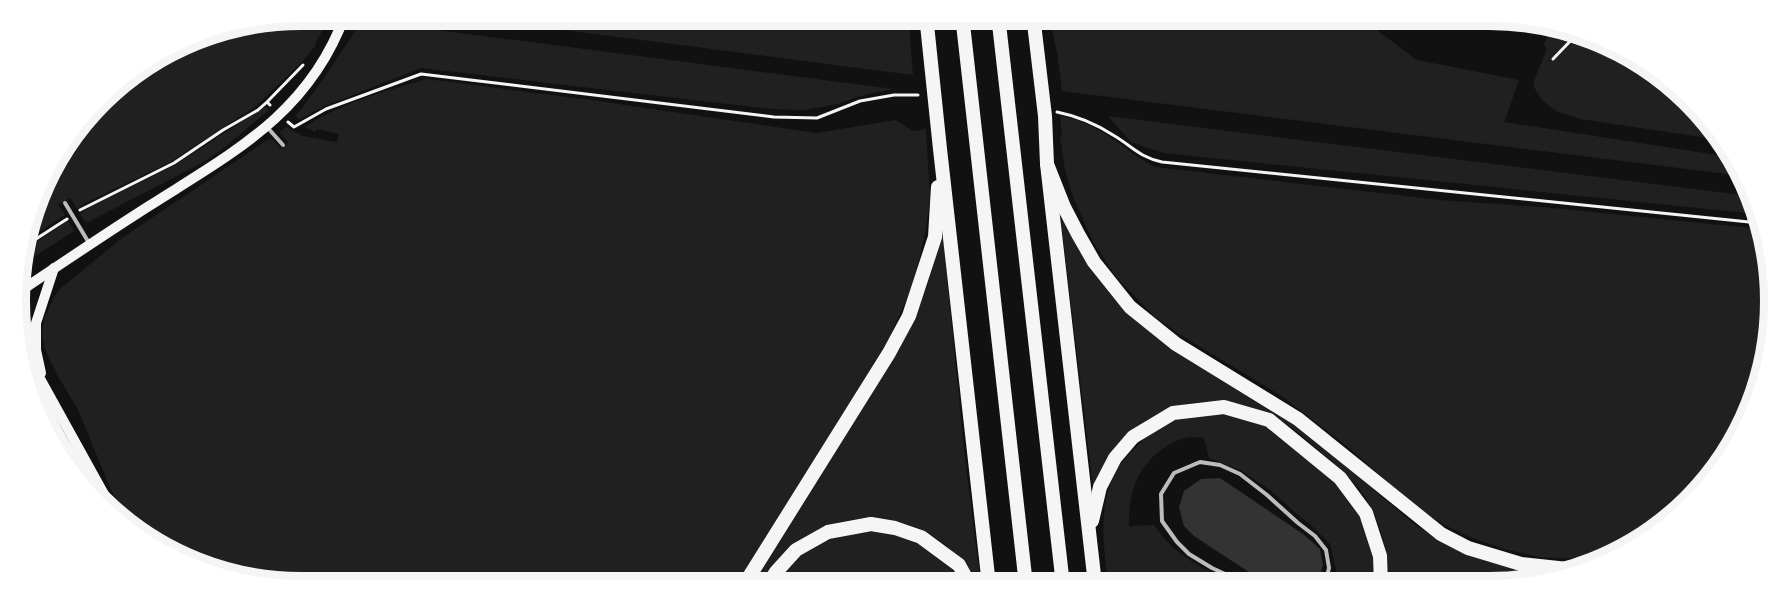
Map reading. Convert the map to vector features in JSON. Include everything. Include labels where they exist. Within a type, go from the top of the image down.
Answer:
[{"type":"highway","points":[[927,26],[988,576]]},
{"type":"highway","points":[[963,26],[1025,576]]},
{"type":"highway","points":[[999,26],[1062,576]]},
{"type":"highway","points":[[1034,26],[1041,76],[1051,114],[1047,164],[1094,576]]},
{"type":"highway","points":[[750,576],[889,353],[909,316],[935,237],[940,149]]},
{"type":"highway","points":[[1047,164],[1064,207],[1094,261],[1130,308],[1176,344],[1298,419],[1441,534],[1468,548],[1521,564],[1554,568]]},
{"type":"highway","points":[[1090,541],[1100,487],[1115,458],[1133,438],[1173,413],[1224,407],[1269,420],[1340,478],[1366,513],[1380,556],[1381,576]]},
{"type":"highway","points":[[774,576],[796,550],[828,532],[871,524],[895,528],[921,537],[959,565],[965,576]]},
{"type":"main road","points":[[26,287],[89,244],[235,152],[281,115],[309,82],[333,44],[340,26]]},
{"type":"main road","points":[[43,382],[36,350],[36,323],[54,268]]},
{"type":"main road","points":[[34,366],[102,491]]},
{"type":"lane","points":[[267,126],[283,145]]},
{"type":"lane","points":[[65,203],[89,244]]},
{"type":"lane","points":[[1230,576],[1189,554],[1162,521],[1161,494],[1174,473],[1200,462],[1220,465],[1240,474],[1315,536],[1326,550],[1329,568],[1327,576]]},
{"type":"path","points":[[1553,59],[1573,38]]},
{"type":"path","points":[[32,241],[88,205],[174,163],[267,102],[304,64]]},
{"type":"path","points":[[267,102],[294,127],[326,109],[421,74],[774,117],[817,118],[860,101],[894,94],[918,95]]},
{"type":"path","points":[[1051,114],[1068,114],[1091,123],[1115,136],[1148,159],[1162,162],[1753,222]]},
{"type":"shaded area","points":[[283,26],[325,26],[316,45],[302,62],[256,106],[172,161],[77,209],[70,198],[58,205],[65,215],[34,236],[46,195],[62,163],[94,119],[133,82],[163,62],[195,46],[229,35]]},
{"type":"shaded area","points":[[359,26],[409,26],[894,89],[860,96],[838,104],[804,110],[771,109],[421,68],[325,106],[298,120],[296,115]]},
{"type":"shaded area","points":[[533,26],[909,26],[913,75]]},
{"type":"shaded area","points":[[1051,26],[1371,26],[1417,60],[1519,80],[1504,122],[1723,156],[1734,175],[1062,91]]},
{"type":"shaded area","points":[[1550,33],[1595,46],[1627,62],[1671,94],[1712,139],[1580,119],[1556,111],[1543,101],[1533,83],[1547,49],[1544,44]]},
{"type":"shaded area","points":[[427,79],[816,133],[896,120],[913,131],[926,129],[930,198],[914,284],[888,340],[744,576],[283,575],[229,566],[195,555],[163,539],[123,511],[112,492],[78,410],[45,350],[42,334],[44,319],[54,297],[61,288],[122,238],[269,139],[281,149],[289,143],[279,132],[286,127],[303,136],[337,142],[339,134],[317,129],[315,132],[305,127],[332,111]]},
{"type":"shaded area","points":[[265,107],[269,110],[202,163],[86,223],[80,214],[175,165]]},
{"type":"shaded area","points":[[1060,116],[1074,119],[1113,139],[1156,167],[1440,200],[1542,207],[1755,228],[1764,283],[1764,318],[1755,372],[1744,406],[1728,438],[1708,468],[1684,495],[1657,519],[1627,539],[1595,555],[1581,559],[1539,557],[1504,549],[1472,538],[1444,525],[1414,505],[1349,448],[1283,397],[1155,317],[1117,278],[1093,242],[1073,197],[1065,170],[1060,137],[1062,134]]},
{"type":"shaded area","points":[[1108,116],[1744,195],[1750,213],[1163,153],[1131,142]]},
{"type":"shaded area","points":[[1065,220],[1110,292],[1302,429],[1415,525],[1445,543],[1533,572],[1489,576],[1388,576],[1386,551],[1380,530],[1367,500],[1358,487],[1306,439],[1288,426],[1276,418],[1243,405],[1207,402],[1173,408],[1156,415],[1141,424],[1127,437],[1093,486],[1061,221]]},
{"type":"shaded area","points":[[68,221],[74,231],[29,260],[31,245]]},
{"type":"shaded area","points":[[939,237],[943,237],[965,458],[980,576],[972,576],[957,555],[930,534],[901,522],[870,518],[839,523],[809,536],[782,556],[766,576],[759,576],[900,348],[927,286]]},
{"type":"shaded area","points":[[1223,414],[1267,426],[1333,479],[1350,499],[1366,526],[1374,556],[1375,576],[1336,576],[1330,544],[1312,526],[1270,490],[1240,470],[1209,458],[1204,438],[1193,437],[1183,438],[1169,445],[1147,463],[1133,492],[1129,526],[1154,525],[1169,544],[1196,564],[1219,576],[1107,576],[1103,527],[1104,509],[1114,476],[1148,435],[1169,422],[1197,416]]},
{"type":"shaded area","points":[[1220,478],[1303,534],[1320,549],[1323,565],[1320,576],[1255,576],[1194,536],[1184,526],[1179,507],[1184,491],[1201,479]]},
{"type":"shaded area","points":[[867,530],[910,540],[934,553],[958,576],[781,576],[803,554],[814,547]]}]
